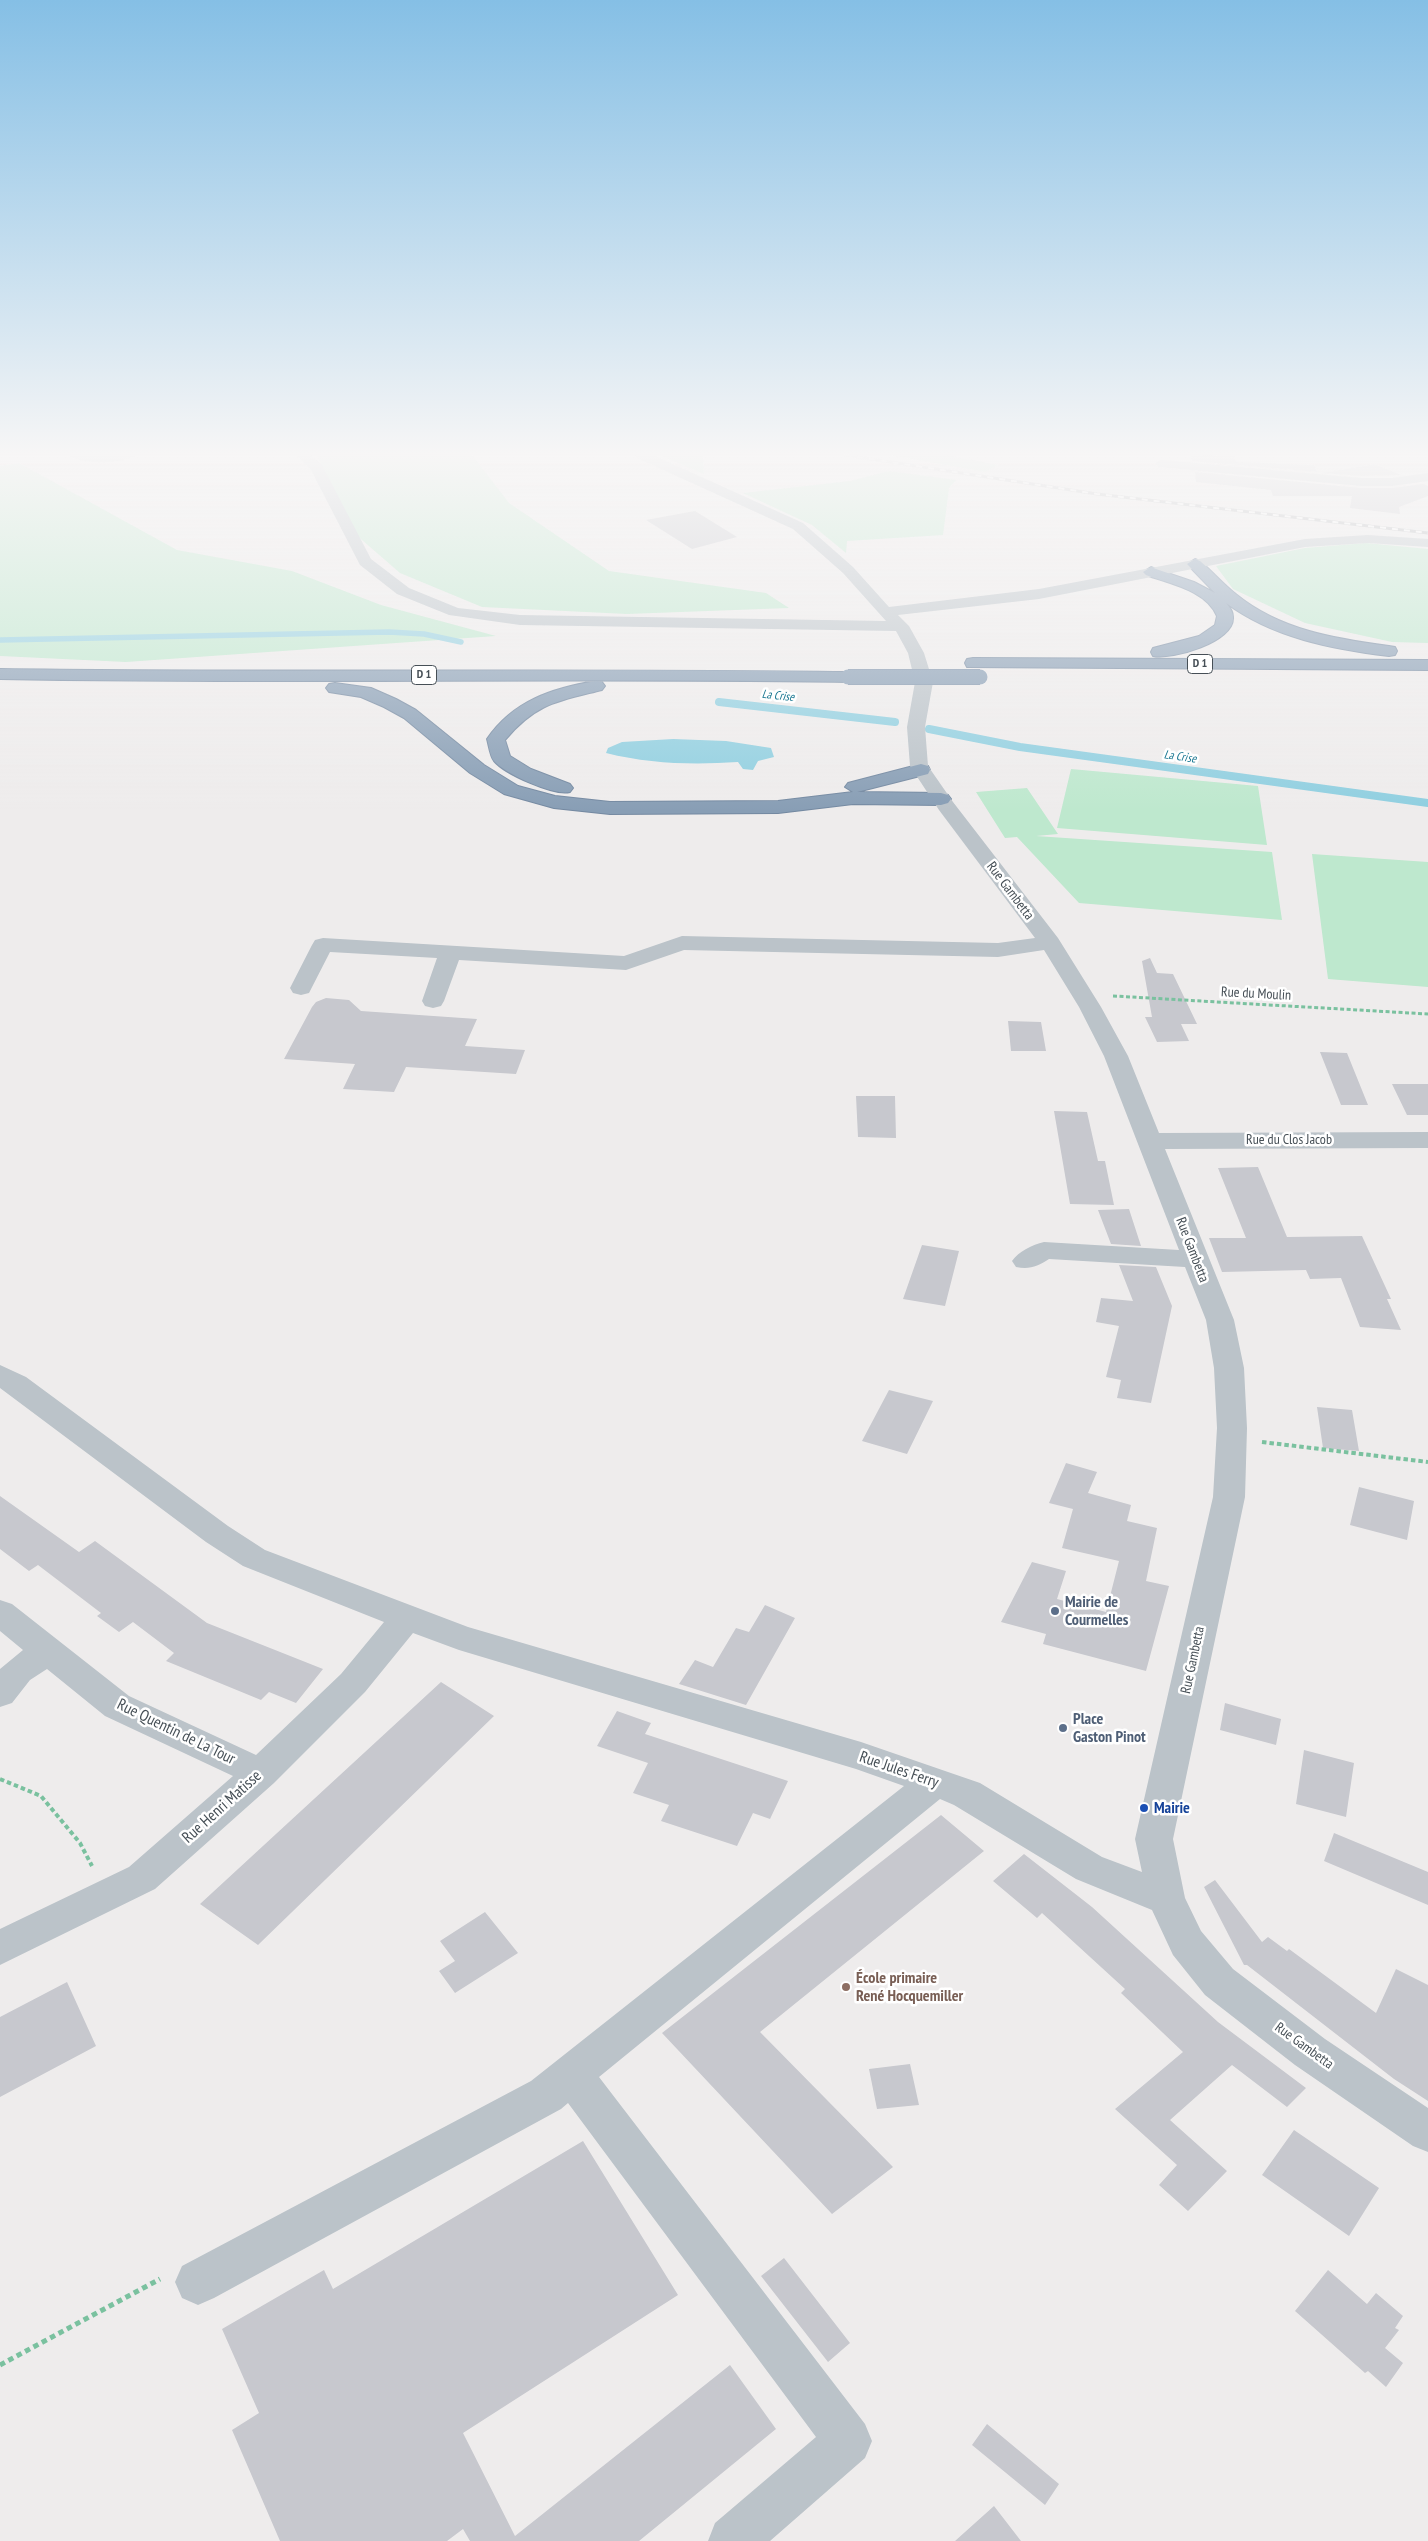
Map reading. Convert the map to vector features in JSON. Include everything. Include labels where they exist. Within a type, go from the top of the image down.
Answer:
[{"type":"highway","points":[[976,670],[1153,653],[1198,644],[1221,628],[1224,620],[1220,605],[1190,586],[1155,574]]},
{"type":"highway","points":[[1206,574],[1236,603],[1270,622],[1350,645],[1428,654]]},
{"type":"highway","name":"D 1","points":[[0,660],[844,670],[1428,665]]},
{"type":"highway","name":"D 1","points":[[0,674],[129,676],[617,674],[710,676],[844,670]]},
{"type":"highway","name":"D 1","points":[[976,670],[1428,676]]},
{"type":"highway","points":[[129,676],[301,682],[365,692],[410,714],[477,769],[511,790],[554,802],[610,808],[769,807],[853,798],[941,799]]},
{"type":"highway","points":[[710,676],[608,684],[576,689],[539,701],[512,719],[496,739],[502,759],[524,774],[562,788],[620,796],[750,797],[830,792],[880,782],[921,770]]},
{"type":"street","points":[[381,574],[403,590],[455,612],[520,620],[776,626],[893,619],[1039,594],[1143,574]]},
{"type":"street","name":"Rue Gambetta","points":[[851,574],[893,619],[916,653],[924,682],[916,727],[919,766],[941,799],[1050,944],[1082,994],[1116,1056],[1220,1320],[1229,1368],[1231,1438],[1229,1497],[1154,1839],[1166,1898],[1187,1943],[1219,1982],[1310,2052],[1428,2132]]},
{"type":"street","points":[[301,988],[323,946],[626,962],[682,944],[998,950],[1050,944]]},
{"type":"street","points":[[433,1001],[450,953]]},
{"type":"street","name":"Rue du Clos Jacob","points":[[1149,1141],[1428,1140]]},
{"type":"street","points":[[1026,1262],[1044,1250],[1196,1259]]},
{"type":"street","name":"Rue Jules Ferry","points":[[0,1376],[16,1384],[217,1534],[254,1558],[459,1637],[861,1756],[935,1782],[967,1794],[1089,1868],[1166,1898]]},
{"type":"street","name":"Rue Quentin de La Tour","points":[[0,1613],[117,1706],[261,1773]]},
{"type":"street","name":"Rue Henri Matisse","points":[[0,1948],[142,1878],[261,1773],[353,1683],[407,1618]]},
{"type":"street","points":[[0,1693],[18,1671],[47,1651]]},
{"type":"street","points":[[198,2282],[546,2095],[935,1782]]},
{"type":"street","points":[[572,2074],[848,2441],[733,2541]]},
{"type":"path","name":"Rue du Moulin","points":[[1082,994],[1428,1014]]},
{"type":"path","points":[[1231,1438],[1428,1462]]},
{"type":"path","points":[[0,1779],[41,1796],[80,1843],[108,1895]]},
{"type":"path","points":[[0,2365],[157,2278],[198,2282]]},
{"type":"green space","points":[[0,574],[299,574],[381,605],[496,636],[126,662],[0,656]]},
{"type":"green space","points":[[401,574],[627,574],[766,593],[789,608],[627,614],[482,607]]},
{"type":"green space","points":[[1222,574],[1428,574],[1428,643],[1392,642],[1305,623],[1233,589]]},
{"type":"green space","points":[[1071,769],[1258,786],[1267,845],[1057,828]]},
{"type":"green space","points":[[1027,788],[1058,834],[1036,836],[1272,852],[1282,920],[1079,903],[1017,837],[1005,838],[976,792]]},
{"type":"green space","points":[[1312,854],[1428,862],[1428,987],[1328,979]]},
{"type":"water","points":[[673,739],[726,741],[771,748],[774,757],[758,761],[753,770],[743,769],[738,762],[672,763],[622,757],[606,753],[608,748],[622,742]]},
{"type":"building","points":[[1150,958],[1157,973],[1173,974],[1197,1024],[1181,1024],[1189,1041],[1157,1042],[1145,1017],[1152,1017],[1142,961]]},
{"type":"building","points":[[326,998],[349,1000],[361,1011],[477,1019],[465,1046],[525,1050],[516,1074],[406,1067],[394,1092],[343,1089],[355,1064],[284,1059],[312,1007],[316,1002]]},
{"type":"building","points":[[1008,1021],[1041,1022],[1046,1051],[1011,1051]]},
{"type":"building","points":[[1320,1052],[1347,1053],[1368,1105],[1341,1105]]},
{"type":"building","points":[[1392,1084],[1428,1084],[1428,1115],[1407,1115]]},
{"type":"building","points":[[856,1096],[895,1096],[896,1138],[858,1137]]},
{"type":"building","points":[[1054,1111],[1087,1112],[1098,1161],[1105,1161],[1114,1205],[1070,1204]]},
{"type":"building","points":[[1258,1167],[1287,1237],[1362,1236],[1391,1299],[1387,1299],[1401,1330],[1360,1327],[1341,1278],[1310,1279],[1306,1270],[1222,1272],[1209,1238],[1246,1238],[1218,1168]]},
{"type":"building","points":[[1129,1209],[1141,1246],[1111,1244],[1098,1210]]},
{"type":"building","points":[[922,1245],[959,1251],[945,1306],[903,1299]]},
{"type":"building","points":[[1119,1265],[1156,1267],[1172,1306],[1151,1403],[1117,1398],[1121,1380],[1106,1377],[1119,1326],[1096,1322],[1101,1298],[1133,1301]]},
{"type":"building","points":[[889,1390],[933,1401],[907,1454],[862,1441]]},
{"type":"building","points":[[1317,1407],[1352,1410],[1359,1451],[1323,1448]]},
{"type":"building","points":[[1066,1463],[1097,1472],[1088,1493],[1131,1505],[1127,1521],[1157,1528],[1146,1581],[1169,1586],[1146,1671],[1043,1644],[1046,1634],[1001,1622],[1032,1562],[1066,1571],[1057,1599],[1106,1612],[1119,1561],[1062,1548],[1073,1509],[1049,1503]]},
{"type":"building","points":[[1359,1487],[1414,1501],[1407,1540],[1350,1525]]},
{"type":"building","points":[[0,1496],[79,1552],[95,1541],[207,1623],[323,1669],[296,1703],[269,1692],[261,1700],[166,1661],[174,1653],[133,1622],[119,1632],[97,1616],[101,1613],[38,1565],[29,1571],[0,1549]]},
{"type":"building","points":[[765,1605],[795,1618],[746,1705],[679,1684],[695,1660],[713,1667],[736,1628],[749,1632]]},
{"type":"building","points":[[441,1682],[494,1716],[258,1945],[200,1904]]},
{"type":"building","points":[[1225,1703],[1281,1719],[1276,1745],[1220,1730]]},
{"type":"building","points":[[617,1711],[651,1723],[645,1734],[788,1781],[770,1819],[753,1813],[737,1846],[661,1821],[669,1805],[633,1793],[648,1763],[597,1746]]},
{"type":"building","points":[[1304,1750],[1354,1763],[1346,1817],[1296,1804]]},
{"type":"building","points":[[941,1815],[984,1851],[760,2032],[893,2167],[832,2214],[662,2033]]},
{"type":"building","points":[[1334,1833],[1428,1872],[1428,1905],[1324,1861]]},
{"type":"building","points":[[1024,1854],[1092,1907],[1218,2022],[1306,2088],[1287,2107],[1232,2065],[1170,2120],[1227,2171],[1188,2211],[1159,2185],[1177,2165],[1115,2109],[1183,2052],[1121,1993],[1125,1989],[1042,1913],[1037,1918],[993,1881]]},
{"type":"building","points":[[1215,1880],[1262,1942],[1268,1937],[1287,1951],[1289,1949],[1376,2013],[1396,1969],[1428,1985],[1428,2101],[1394,2079],[1247,1965],[1244,1965],[1204,1887]]},
{"type":"building","points":[[485,1912],[518,1953],[455,1993],[439,1971],[455,1961],[440,1941]]},
{"type":"building","points":[[67,1982],[96,2046],[0,2097],[0,2017]]},
{"type":"building","points":[[910,2064],[919,2105],[877,2109],[869,2069]]},
{"type":"building","points":[[1294,2130],[1379,2188],[1349,2236],[1262,2175]]},
{"type":"building","points":[[583,2141],[678,2295],[463,2433],[515,2536],[730,2365],[776,2429],[639,2541],[470,2541],[463,2529],[447,2541],[280,2541],[232,2430],[259,2413],[222,2329],[324,2270],[333,2289]]},
{"type":"building","points":[[784,2258],[850,2343],[828,2362],[761,2276]]},
{"type":"building","points":[[1328,2270],[1367,2304],[1376,2293],[1403,2316],[1395,2328],[1399,2330],[1385,2348],[1403,2363],[1386,2387],[1368,2371],[1365,2373],[1295,2311]]},
{"type":"building","points":[[987,2424],[1059,2484],[1045,2505],[972,2445]]},
{"type":"building","points":[[994,2506],[1021,2541],[955,2541]]},
{"type":"waterway","name":"La Crise","points":[[0,640],[389,632],[424,634],[461,642]]},
{"type":"waterway","name":"La Crise","points":[[719,702],[895,722]]},
{"type":"waterway","name":"La Crise","points":[[929,729],[1020,747],[1428,803]]},
{"type":"place","name":"Mairie de Courmelles","points":[[1055,1611]]},
{"type":"place","name":"Place Gaston Pinot","points":[[1063,1728]]},
{"type":"place","name":"Mairie","points":[[1144,1808]]},
{"type":"place","name":"École primaire René Hocquemiller","points":[[846,1987]]}]
